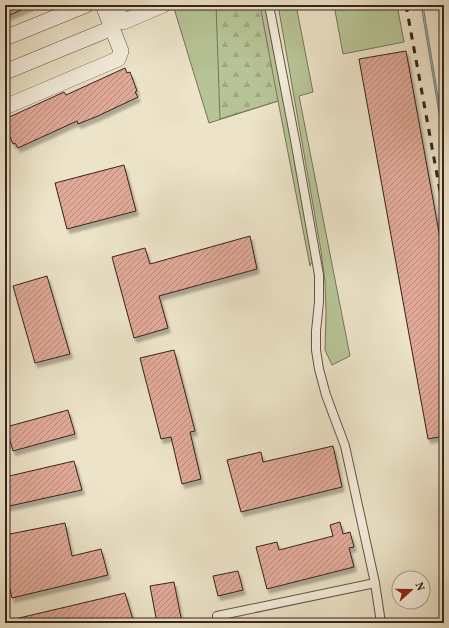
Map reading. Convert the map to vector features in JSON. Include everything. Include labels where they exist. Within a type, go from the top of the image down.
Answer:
[{"type":"street","points":[[5,38],[86,5]]},
{"type":"street","points":[[5,107],[118,59],[122,51],[103,5]]},
{"type":"street","points":[[115,5],[123,22],[163,5]]},
{"type":"street","points":[[5,72],[112,28]]},
{"type":"lane","points":[[269,5],[296,140],[319,275],[316,331],[316,350],[319,369],[326,395],[345,446],[376,583],[380,623]]},
{"type":"lane","points":[[218,623],[217,616],[376,583]]},
{"type":"green space","points":[[173,5],[266,5],[314,262],[311,263],[310,266],[278,101],[209,123]]},
{"type":"green space","points":[[216,5],[260,5],[278,101],[220,119]]},
{"type":"green space","points":[[278,5],[296,5],[313,92],[299,96],[350,356],[332,365],[325,350],[325,282],[321,251]]},
{"type":"green space","points":[[334,5],[397,5],[404,42],[343,54]]},
{"type":"water","points":[[421,5],[423,5],[444,133],[444,143]]},
{"type":"building","points":[[5,5],[33,5],[5,17]]},
{"type":"building","points":[[406,51],[444,260],[444,436],[428,439],[359,59]]},
{"type":"building","points":[[125,68],[127,73],[130,72],[137,91],[135,92],[138,97],[98,116],[78,124],[77,121],[18,148],[15,143],[13,144],[5,125],[7,124],[5,119],[64,92],[66,95]]},
{"type":"building","points":[[124,165],[136,211],[67,229],[55,183]]},
{"type":"building","points":[[250,236],[257,269],[159,296],[168,328],[134,338],[112,257],[145,248],[150,264]]},
{"type":"building","points":[[47,276],[70,354],[35,363],[13,286]]},
{"type":"building","points":[[174,350],[195,431],[190,432],[201,479],[182,484],[171,437],[161,439],[140,358]]},
{"type":"building","points":[[68,410],[75,434],[13,451],[6,427]]},
{"type":"building","points":[[333,446],[342,487],[241,512],[227,460],[261,452],[263,462]]},
{"type":"building","points":[[74,461],[82,490],[5,507],[5,477]]},
{"type":"building","points":[[340,522],[343,534],[350,532],[354,547],[349,548],[354,567],[267,589],[256,547],[277,542],[279,550],[333,536],[330,525]]},
{"type":"building","points":[[65,523],[72,556],[101,549],[108,575],[12,598],[5,568],[5,535]]},
{"type":"building","points":[[238,571],[243,590],[218,596],[213,576]]},
{"type":"building","points":[[174,582],[182,623],[157,623],[150,586]]},
{"type":"building","points":[[125,593],[134,623],[15,623],[15,619]]},
{"type":"railway","points":[[406,5],[444,213]]}]
